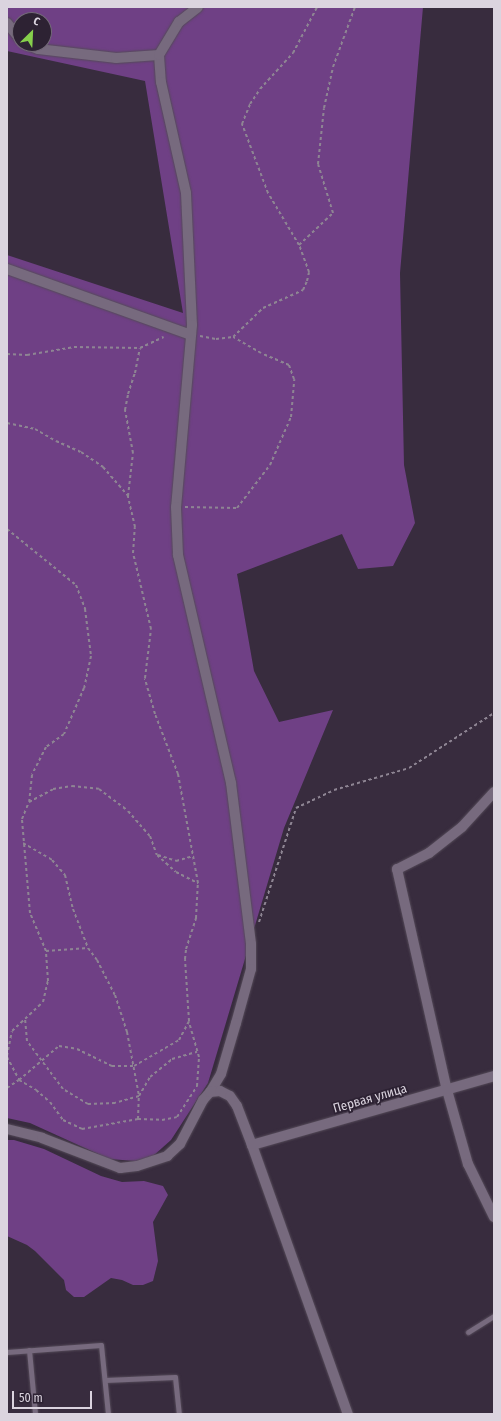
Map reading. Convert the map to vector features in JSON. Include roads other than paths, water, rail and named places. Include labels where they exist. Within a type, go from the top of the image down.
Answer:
[{"type":"street","points":[[7,1130],[42,1138],[120,1168],[138,1166],[167,1156],[180,1144],[203,1100],[210,1092],[221,1074],[251,969],[251,944],[230,783],[178,555],[176,507],[191,335],[186,193],[162,82],[159,55],[179,22],[198,7]]},
{"type":"street","points":[[52,51],[116,58],[159,55]]},
{"type":"street","points":[[7,269],[191,335]]},
{"type":"street","points":[[494,792],[462,826],[429,853],[397,869],[447,1090],[468,1164],[494,1217]]},
{"type":"street","name":"Первая улица","points":[[252,1145],[494,1076]]},
{"type":"street","points":[[210,1092],[220,1091],[230,1096],[237,1106],[348,1414]]},
{"type":"lane","points":[[468,1332],[494,1316]]},
{"type":"lane","points":[[7,1352],[101,1345],[108,1414]]},
{"type":"lane","points":[[29,1350],[35,1414]]},
{"type":"lane","points":[[105,1380],[175,1377],[179,1414]]}]
